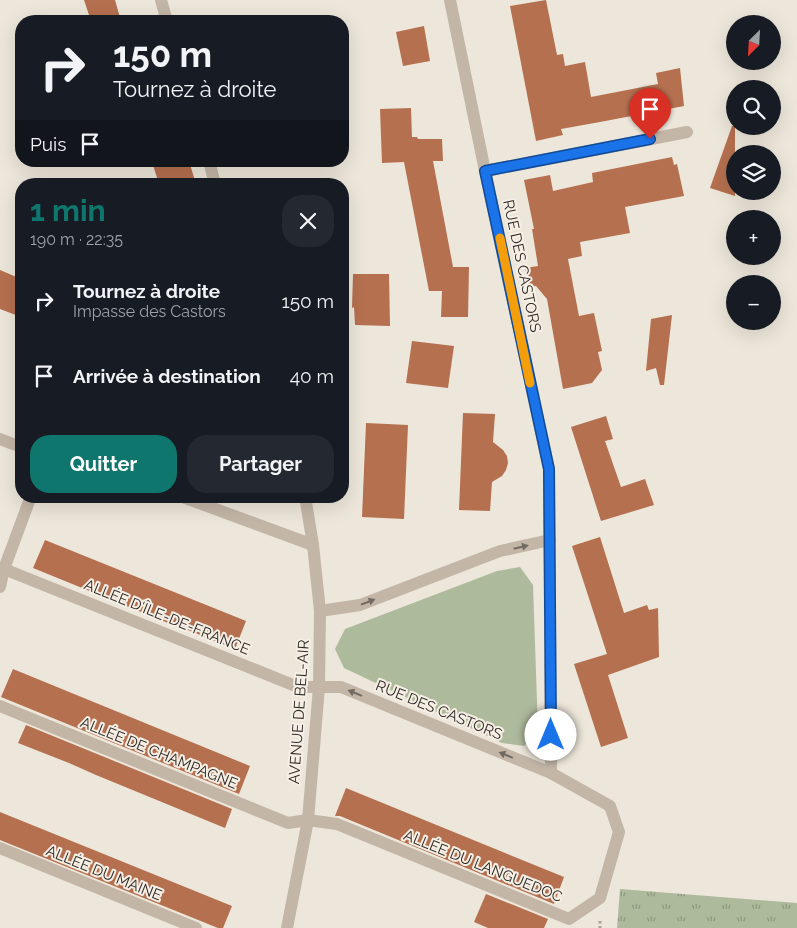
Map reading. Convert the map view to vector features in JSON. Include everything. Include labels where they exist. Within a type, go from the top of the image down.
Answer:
[{"type":"street","points":[[161,0],[165,15]]},
{"type":"street","name":"RUE DES CASTORS","points":[[319,687],[341,688],[551,774],[549,469],[450,0]]},
{"type":"street","points":[[485,171],[686,132]]},
{"type":"street","points":[[0,439],[15,445]]},
{"type":"street","points":[[0,587],[4,569],[29,503]]},
{"type":"street","points":[[199,503],[313,546]]},
{"type":"street","name":"AVENUE DE BEL-AIR","points":[[287,928],[308,820],[319,687],[320,611],[306,503]]},
{"type":"street","points":[[320,611],[360,605],[500,551],[550,540]]},
{"type":"street","name":"ALLÉE D'ÎLE-DE-FRANCE","points":[[4,569],[298,687],[319,687]]},
{"type":"street","name":"ALLÉE DE CHAMPAGNE","points":[[0,706],[288,823],[308,820]]},
{"type":"street","name":"ALLÉE DU LANGUEDOC","points":[[308,820],[337,824],[569,919],[600,898],[619,832],[610,806],[551,774]]},
{"type":"street","name":"ALLÉE DU MAINE","points":[[0,848],[196,928]]},
{"type":"green space","points":[[520,567],[533,585],[538,731],[524,746],[502,743],[344,668],[335,649],[345,629],[497,571]]},
{"type":"green space","points":[[620,889],[797,903],[797,928],[617,928]]},
{"type":"building","points":[[84,0],[115,0],[119,15],[89,15]]},
{"type":"building","points":[[546,0],[557,55],[563,54],[565,66],[585,62],[591,97],[658,84],[656,73],[680,68],[684,106],[561,129],[563,135],[536,141],[510,6]]},
{"type":"building","points":[[424,26],[430,61],[403,66],[396,32]]},
{"type":"building","points":[[411,108],[412,137],[417,137],[418,139],[442,139],[443,161],[433,161],[453,267],[469,267],[468,317],[441,317],[442,291],[429,291],[404,162],[382,163],[380,109]]},
{"type":"building","points":[[729,135],[735,135],[735,145],[726,145],[726,193],[710,188]]},
{"type":"building","points":[[672,157],[674,165],[677,164],[684,196],[625,207],[630,233],[580,242],[582,256],[568,259],[579,316],[594,313],[602,351],[598,352],[602,370],[592,383],[563,389],[547,299],[536,286],[529,287],[525,268],[538,266],[532,229],[534,229],[524,180],[550,175],[553,191],[593,182],[592,173]]},
{"type":"building","points":[[154,167],[191,167],[194,178],[157,178]]},
{"type":"building","points":[[0,270],[15,276],[15,315],[0,309]]},
{"type":"building","points":[[353,274],[389,274],[390,326],[355,325],[354,307],[352,308]]},
{"type":"building","points":[[672,315],[664,385],[660,385],[656,368],[646,371],[651,319]]},
{"type":"building","points":[[412,341],[454,346],[448,388],[406,383]]},
{"type":"building","points":[[463,413],[495,414],[493,442],[507,456],[506,470],[502,476],[492,482],[490,511],[459,510]]},
{"type":"building","points":[[606,416],[613,439],[605,441],[621,487],[645,479],[654,505],[601,521],[571,427]]},
{"type":"building","points":[[366,423],[408,425],[404,519],[362,517]]},
{"type":"building","points":[[600,537],[624,613],[647,605],[649,610],[658,608],[659,657],[608,675],[628,738],[601,747],[574,664],[607,654],[572,546]]},
{"type":"building","points":[[45,540],[246,621],[235,649],[33,568]]},
{"type":"building","points":[[13,669],[250,766],[239,794],[1,697]]},
{"type":"building","points":[[26,725],[232,809],[225,828],[18,743]]},
{"type":"building","points":[[346,788],[564,877],[554,904],[340,816],[335,816]]},
{"type":"building","points":[[0,812],[232,906],[223,928],[218,928],[0,840]]},
{"type":"building","points":[[486,894],[548,919],[544,928],[488,928],[474,922]]},
{"type":"slow traffic","points":[[500,238],[530,383]]},
{"type":"route","points":[[551,735],[549,469],[485,171],[650,139]]}]
